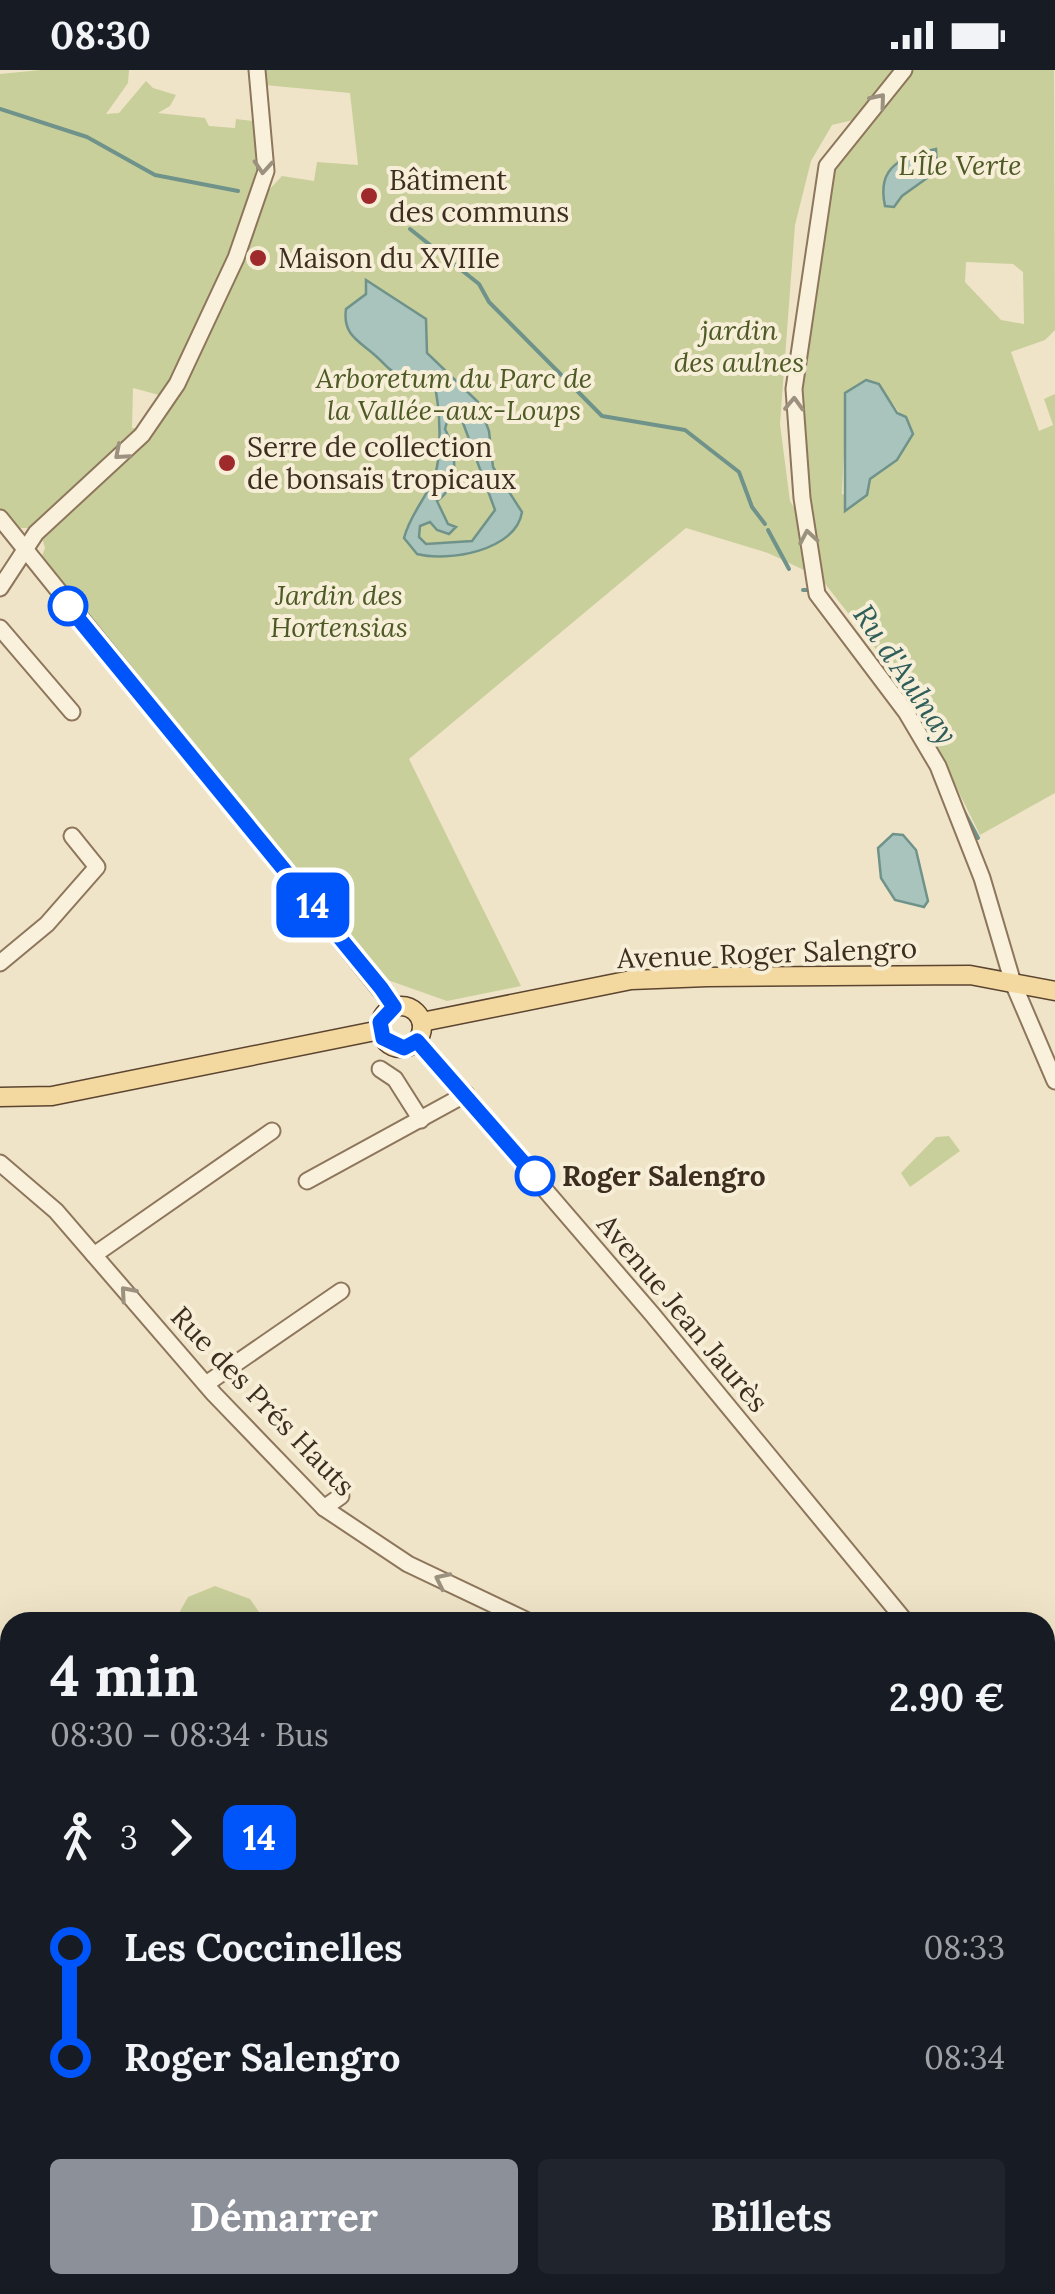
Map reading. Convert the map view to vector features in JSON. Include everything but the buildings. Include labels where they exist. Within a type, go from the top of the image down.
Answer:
[{"type":"main road","name":"Avenue Roger Salengro","points":[[422,1022],[631,980],[970,974],[1055,991]]},
{"type":"main road","points":[[394,1007],[412,1008],[422,1022],[417,1041],[411,1046],[394,1047],[380,1030],[386,1012],[394,1007]]},
{"type":"main road","points":[[0,1098],[52,1096],[380,1030]]},
{"type":"street","points":[[0,588],[36,532],[142,435],[177,384],[236,258],[266,171],[257,70]]},
{"type":"street","points":[[904,70],[827,166],[822,189],[798,351],[794,424],[817,594],[832,619],[906,712],[938,766],[982,878],[1012,982],[1055,1081]]},
{"type":"street","points":[[0,518],[25,554],[394,1007]]},
{"type":"street","points":[[0,628],[72,712]]},
{"type":"street","points":[[0,964],[47,924],[97,867],[72,836]]},
{"type":"street","name":"Avenue Jean Jaurès","points":[[417,1041],[466,1094],[898,1612]]},
{"type":"street","points":[[380,1068],[394,1078],[422,1120]]},
{"type":"street","points":[[308,1181],[466,1094]]},
{"type":"street","points":[[94,1255],[272,1131]]},
{"type":"street","name":"Rue des Prés Hauts","points":[[0,1163],[23,1178],[206,1384],[324,1508],[408,1564],[509,1612]]},
{"type":"street","points":[[206,1384],[341,1291]]},
{"type":"street","points":[[324,1508],[341,1496]]},
{"type":"green space","points":[[129,70],[128,83],[106,114],[119,113],[146,81],[153,88],[176,95],[170,106],[158,113],[205,118],[209,126],[235,128],[236,119],[253,121],[257,168],[230,253],[170,380],[159,395],[133,388],[132,428],[136,428],[30,528],[15,528],[0,509],[0,74]]},
{"type":"green space","name":"Arboretum du Parc de la Vallée-aux-Loups","points":[[262,70],[897,70],[853,120],[832,125],[811,161],[795,225],[780,424],[790,501],[808,572],[768,553],[686,528],[409,759],[521,986],[447,1001],[382,978],[40,561],[45,548],[41,534],[139,446],[240,267],[264,195],[282,176],[314,181],[317,162],[358,165],[350,93],[264,85]]},
{"type":"green space","name":"L'Île Verte","points":[[914,70],[1054,70],[1055,330],[1045,340],[1011,352],[1039,431],[1053,425],[1044,399],[1055,394],[1055,793],[980,835],[928,730],[873,645],[819,576],[797,422],[830,167],[841,163],[862,136],[856,131]],"holes":[[[966,262],[1013,264],[1023,272],[1024,324],[1001,320],[965,282]],[[879,384],[910,428],[897,460],[870,479],[867,496],[861,500],[842,494],[845,430]]]},
{"type":"green space","points":[[949,1136],[960,1151],[910,1187],[901,1173],[936,1137]]},
{"type":"green space","points":[[215,1586],[250,1599],[259,1612],[180,1612],[188,1597]]},
{"type":"water","points":[[936,149],[937,171],[902,196],[894,207],[885,206],[883,192],[888,172],[903,160]]},
{"type":"water","points":[[366,280],[426,319],[427,353],[478,402],[489,431],[493,467],[522,512],[517,525],[494,545],[462,555],[430,556],[417,554],[404,538],[436,470],[436,393],[434,383],[396,373],[350,333],[346,309],[366,294]],"holes":[[[459,412],[495,510],[472,541],[426,544],[419,537],[420,526],[430,522],[437,530],[449,534],[456,527],[448,524],[437,501],[453,477],[454,457],[445,429],[449,415]]]},
{"type":"water","points":[[866,380],[879,384],[897,413],[906,417],[913,434],[897,460],[870,479],[867,495],[845,511],[845,393]]},
{"type":"water","points":[[893,834],[903,835],[916,850],[928,901],[924,907],[895,900],[881,878],[878,848]]},
{"type":"waterway","name":"Ru d'Aulnay","points":[[0,109],[87,137],[155,175],[238,191]]},
{"type":"waterway","name":"Ru d'Aulnay","points":[[410,229],[479,284],[489,302],[602,416],[685,430],[739,472],[752,507],[765,524]]},
{"type":"waterway","name":"Ru d'Aulnay","points":[[768,530],[789,569]]},
{"type":"waterway","name":"Ru d'Aulnay","points":[[962,808],[978,838]]},
{"type":"bus line","name":"14","points":[[68,606],[381,988],[394,1007],[380,1022],[383,1038],[394,1047],[404,1048],[417,1041],[535,1176]]},
{"type":"place","name":"Bâtiment des communs","points":[[369,196]]},
{"type":"place","name":"Maison du XVIIIe","points":[[258,258]]},
{"type":"place","name":"Serre de collection de bonsaïs tropicaux","points":[[227,463]]},
{"type":"place","name":"Roger Salengro","points":[[535,1176]]},
{"type":"park label","name":"jardin des aulnes","points":[[739,346]]},
{"type":"park label","name":"Jardin des Hortensias","points":[[339,611]]}]
